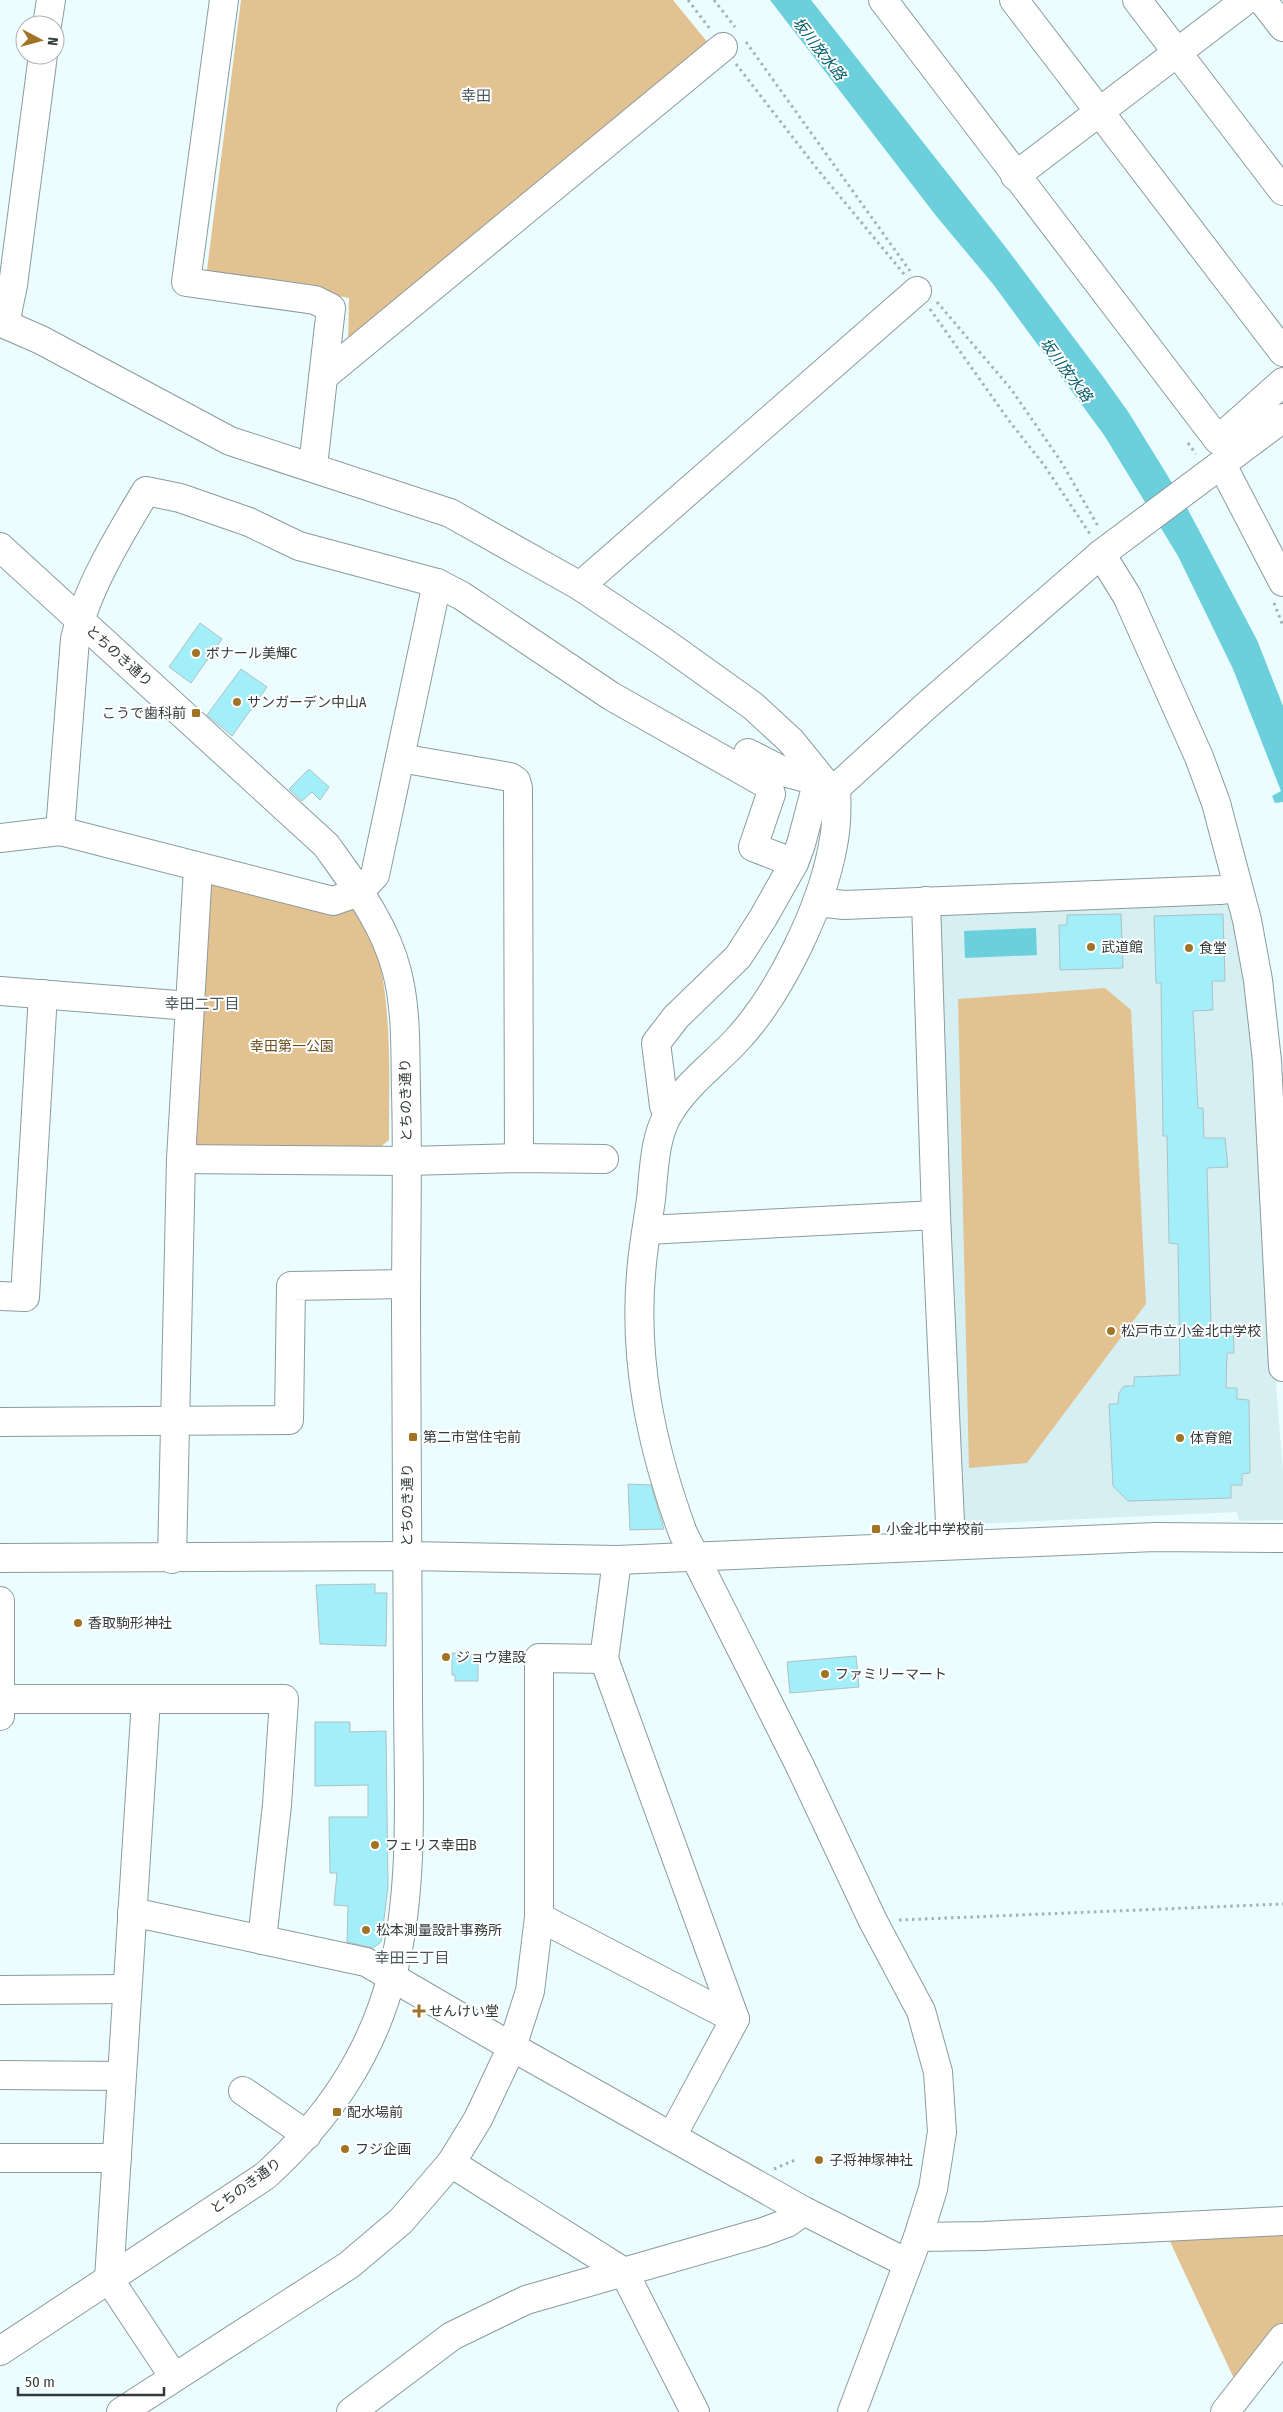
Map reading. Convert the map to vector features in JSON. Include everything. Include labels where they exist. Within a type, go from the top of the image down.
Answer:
[{"type":"street","points":[[49,15],[51,0]]},
{"type":"street","points":[[224,0],[186,282],[315,300],[331,308],[313,466]]},
{"type":"street","points":[[883,0],[1015,176],[1218,440],[1283,382]]},
{"type":"street","points":[[1014,0],[1283,352]]},
{"type":"street","points":[[1137,0],[1283,190]]},
{"type":"street","points":[[1015,176],[1178,54],[1246,0]]},
{"type":"street","points":[[1262,0],[1283,27]]},
{"type":"street","points":[[324,377],[723,47]]},
{"type":"street","points":[[42,65],[13,285],[3,323],[40,340],[230,441],[313,466],[450,513],[580,586],[753,706],[791,741],[826,784],[837,814],[834,844],[817,902],[784,969],[754,1019],[736,1041],[683,1094],[668,1114],[662,1130],[655,1160],[642,1265],[640,1344],[644,1391],[650,1429],[669,1496],[683,1533],[800,1766],[873,1921],[921,2011],[938,2072],[942,2132],[939,2159],[932,2189],[918,2236],[852,2412]]},
{"type":"street","points":[[580,586],[917,291]]},
{"type":"street","points":[[668,1114],[664,1106],[656,1042],[676,1017],[738,957],[794,864],[826,784],[926,706],[1106,551],[1283,418]]},
{"type":"street","points":[[1215,470],[1283,582]]},
{"type":"street","points":[[60,832],[76,639],[80,621],[88,599],[146,491],[180,498],[249,522],[300,546],[437,583],[462,596],[610,696],[640,711],[768,785],[771,794],[753,847],[794,864]]},
{"type":"street","name":"とちのき通り","points":[[0,547],[326,845],[359,892],[381,929],[397,972],[404,1020],[408,1161],[406,1284],[408,1807],[404,1923],[392,1976],[372,2036],[349,2080],[307,2136],[265,2176],[0,2351]]},
{"type":"street","points":[[1106,551],[1199,757],[1216,803],[1247,920],[1258,980],[1267,1061],[1283,1367]]},
{"type":"street","points":[[0,838],[60,832],[333,901],[359,892],[375,875],[437,583]]},
{"type":"street","points":[[640,711],[704,727],[772,766],[826,784]]},
{"type":"street","points":[[400,758],[510,777],[516,781],[518,788],[519,1158]]},
{"type":"street","points":[[172,1559],[181,1160],[198,868]]},
{"type":"street","points":[[817,902],[844,904],[1237,888]]},
{"type":"street","points":[[926,901],[936,1215],[951,1544]]},
{"type":"street","points":[[0,991],[190,1006]]},
{"type":"street","points":[[0,1296],[25,1297],[43,994]]},
{"type":"street","points":[[181,1160],[408,1161],[519,1158],[604,1159]]},
{"type":"street","points":[[647,1230],[936,1215]]},
{"type":"street","points":[[0,1422],[289,1420],[291,1286],[406,1284]]},
{"type":"street","points":[[0,1558],[172,1559],[407,1556],[616,1560],[696,1558],[951,1544],[1155,1537],[1283,1538]]},
{"type":"street","points":[[616,1560],[604,1659],[735,2019],[672,2136]]},
{"type":"street","points":[[0,1601],[0,1704],[284,1699],[277,1805],[262,1940]]},
{"type":"street","points":[[121,2412],[349,2265],[401,2221],[451,2163],[478,2119],[512,2047],[530,1990],[539,1917],[539,1658],[604,1659]]},
{"type":"street","points":[[146,1700],[121,2076],[110,2279],[174,2377]]},
{"type":"street","points":[[132,1912],[366,1962],[392,1976],[413,1991],[804,2211],[907,2263]]},
{"type":"street","points":[[539,1917],[735,2019]]},
{"type":"street","points":[[0,1990],[127,1989]]},
{"type":"street","points":[[0,2075],[121,2076]]},
{"type":"street","points":[[244,2091],[307,2136]]},
{"type":"street","points":[[0,2158],[117,2158]]},
{"type":"street","points":[[451,2163],[624,2272],[695,2412]]},
{"type":"street","points":[[351,2412],[452,2336],[526,2300],[763,2232],[786,2223],[804,2211]]},
{"type":"street","points":[[918,2236],[984,2236],[1283,2221]]},
{"type":"street","points":[[1225,2412],[1283,2338]]},
{"type":"path","points":[[873,1921],[1283,1904]]},
{"type":"path","points":[[772,2170],[795,2160]]},
{"type":"shaded area","name":"松戸市立小金北中学校","points":[[1229,905],[1242,967],[1257,1105],[1260,1191],[1283,1471],[1283,1520],[1239,1521],[1237,1512],[971,1524],[958,1517],[935,917],[944,914]]},
{"type":"green space","points":[[241,0],[673,0],[709,44],[348,342],[349,298],[207,270]]},
{"type":"green space","name":"幸田第一公園","points":[[202,874],[332,907],[364,910],[381,966],[388,1024],[389,1140],[378,1149],[193,1149]]},
{"type":"green space","points":[[1105,988],[1131,1010],[1146,1304],[1027,1463],[969,1468],[958,999]]},
{"type":"green space","points":[[1283,2228],[1283,2325],[1237,2385],[1166,2233]]},
{"type":"water","name":"坂川放水路","points":[[770,0],[811,0],[1004,245],[1129,413],[1185,504],[1257,640],[1283,706],[1283,802],[1275,803],[1272,796],[1281,791],[1233,669],[1178,556],[1104,435],[993,284],[937,217]]},
{"type":"water","points":[[1036,928],[1037,955],[965,958],[964,931]]},
{"type":"building","name":"ボナール美輝C","points":[[200,623],[222,639],[191,683],[169,667]]},
{"type":"building","name":"サンガーデン中山A","points":[[241,669],[267,687],[232,736],[207,715]]},
{"type":"building","points":[[309,769],[329,787],[320,800],[312,792],[302,801],[289,789]]},
{"type":"building","name":"武道館","points":[[1121,914],[1123,968],[1060,970],[1059,925],[1067,925],[1067,915]]},
{"type":"building","points":[[1223,914],[1225,981],[1212,981],[1213,1010],[1193,1011],[1198,1108],[1203,1108],[1204,1138],[1225,1138],[1228,1167],[1207,1168],[1211,1327],[1233,1327],[1234,1353],[1227,1353],[1226,1388],[1237,1388],[1237,1399],[1249,1400],[1250,1473],[1242,1474],[1242,1485],[1231,1485],[1231,1498],[1128,1501],[1113,1486],[1109,1404],[1118,1404],[1119,1393],[1124,1386],[1134,1386],[1134,1377],[1180,1375],[1178,1244],[1169,1243],[1167,1136],[1163,1136],[1161,983],[1156,983],[1154,916]]},
{"type":"building","points":[[628,1484],[651,1485],[664,1529],[630,1530]]},
{"type":"building","points":[[375,1584],[375,1593],[387,1593],[386,1646],[320,1644],[316,1585]]},
{"type":"building","points":[[452,1653],[478,1654],[478,1681],[455,1681],[455,1675],[452,1675]]},
{"type":"building","points":[[856,1656],[859,1687],[790,1693],[787,1662]]},
{"type":"building","points":[[315,1722],[350,1722],[350,1732],[386,1731],[388,1887],[381,1942],[373,1948],[347,1942],[348,1906],[334,1905],[337,1873],[330,1873],[329,1817],[368,1817],[368,1785],[315,1786]]},
{"type":"place","name":"ボナール美輝C","points":[[196,653]]},
{"type":"place","name":"サンガーデン中山A","points":[[237,702]]},
{"type":"place","name":"こうで歯科前","points":[[196,713]]},
{"type":"place","name":"武道館","points":[[1091,947]]},
{"type":"place","name":"食堂","points":[[1189,948]]},
{"type":"place","name":"松戸市立小金北中学校","points":[[1111,1331]]},
{"type":"place","name":"第二市営住宅前","points":[[413,1437]]},
{"type":"place","name":"体育館","points":[[1180,1438]]},
{"type":"place","name":"小金北中学校前","points":[[876,1529]]},
{"type":"place","name":"香取駒形神社","points":[[78,1623]]},
{"type":"place","name":"ジョウ建設","points":[[446,1657]]},
{"type":"place","name":"ファミリーマート","points":[[825,1674]]},
{"type":"place","name":"フェリス幸田B","points":[[375,1845]]},
{"type":"place","name":"松本測量設計事務所","points":[[366,1930]]},
{"type":"place","name":"せんけい堂","points":[[419,2011]]},
{"type":"place","name":"配水場前","points":[[337,2112]]},
{"type":"place","name":"フジ企画","points":[[345,2149]]},
{"type":"place","name":"子将神塚神社","points":[[819,2160]]},
{"type":"district","name":"幸田","points":[[476,96]]},
{"type":"district","name":"幸田二丁目","points":[[202,1004]]},
{"type":"district","name":"幸田三丁目","points":[[412,1958]]}]
